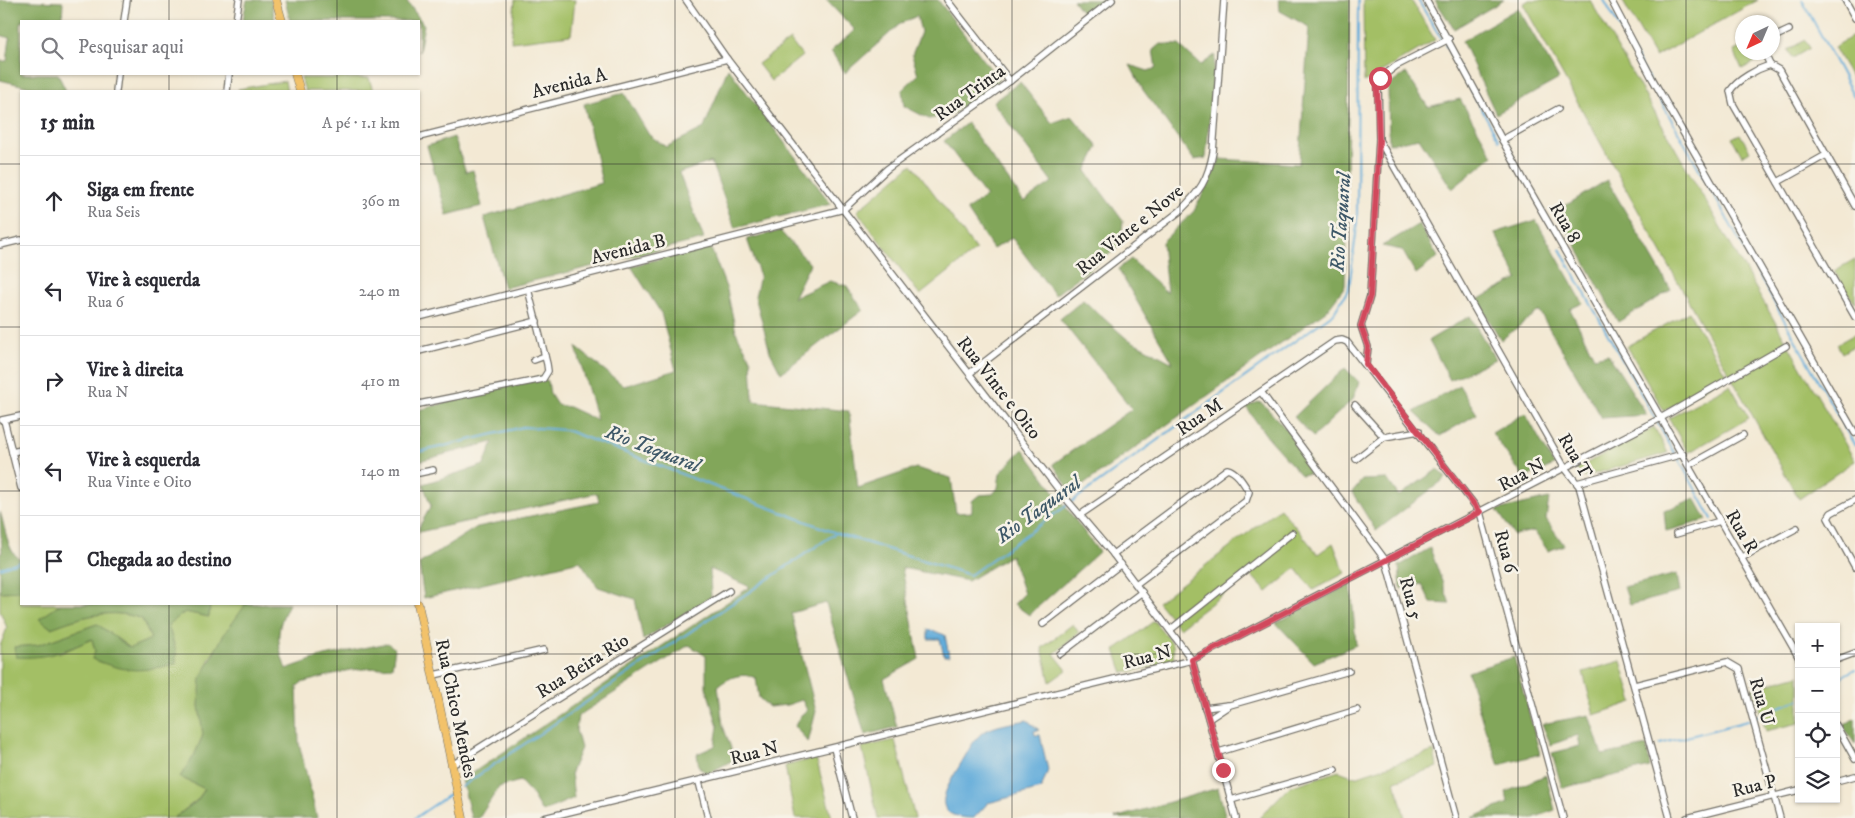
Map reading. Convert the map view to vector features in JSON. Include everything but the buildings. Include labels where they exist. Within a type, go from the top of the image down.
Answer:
[{"type":"main road","points":[[276,0],[282,20]]},
{"type":"main road","points":[[296,75],[300,90]]},
{"type":"main road","name":"Rua Chico Mendes","points":[[418,605],[463,818]]},
{"type":"street","points":[[124,20],[127,0]]},
{"type":"street","points":[[236,20],[239,0]]},
{"type":"street","name":"Rua Vinte e Oito","points":[[686,0],[727,59],[1062,494],[1121,564],[1192,660],[1236,818]]},
{"type":"street","points":[[947,0],[1010,82]]},
{"type":"street","name":"Rua Trinta","points":[[844,209],[888,169],[1010,82],[1112,0]]},
{"type":"street","name":"Rua Vinte e Nove","points":[[970,373],[1180,211],[1203,185],[1210,170],[1213,152],[1224,0]]},
{"type":"street","name":"Rua 8","points":[[1426,0],[1445,41],[1659,419]]},
{"type":"street","points":[[1611,0],[1652,78],[1855,433]]},
{"type":"street","points":[[1845,0],[1855,18]]},
{"type":"street","points":[[1780,34],[1789,30]]},
{"type":"street","points":[[1366,364],[1368,347],[1361,326],[1370,296],[1379,140],[1377,84],[1380,78],[1396,66],[1445,41]]},
{"type":"street","name":"Avenida A","points":[[420,136],[727,59]]},
{"type":"street","points":[[1768,60],[1770,65],[1779,70],[1786,81],[1855,206]]},
{"type":"street","points":[[1770,65],[1734,85],[1730,91],[1730,96],[1778,182],[1852,306],[1855,317]]},
{"type":"street","points":[[116,90],[118,75]]},
{"type":"street","points":[[227,90],[229,75]]},
{"type":"street","points":[[1502,140],[1558,109]]},
{"type":"street","name":"Rua T","points":[[1379,140],[1565,468],[1577,484],[1635,685],[1670,818]]},
{"type":"street","points":[[1778,182],[1826,155]]},
{"type":"street","name":"Avenida B","points":[[420,317],[844,209]]},
{"type":"street","points":[[0,245],[20,240]]},
{"type":"street","points":[[420,404],[543,379],[548,371],[528,289]]},
{"type":"street","points":[[420,351],[537,321]]},
{"type":"street","name":"Rua 6","points":[[1335,341],[1342,340],[1348,342],[1480,512],[1563,818]]},
{"type":"street","name":"Rua M","points":[[1080,515],[1335,341]]},
{"type":"street","name":"Rua N","points":[[544,818],[699,782],[1192,660],[1659,419],[1786,346]]},
{"type":"street","points":[[534,360],[545,356]]},
{"type":"street","name":"Rua 5","points":[[1261,392],[1386,561],[1456,818]]},
{"type":"street","points":[[1355,405],[1384,436]]},
{"type":"street","points":[[20,416],[2,420],[20,484]]},
{"type":"street","name":"Rua R","points":[[1659,419],[1679,455],[1689,465],[1795,651]]},
{"type":"street","points":[[1356,459],[1384,436],[1419,431]]},
{"type":"street","points":[[1689,465],[1743,435]]},
{"type":"street","points":[[12,452],[20,450]]},
{"type":"street","points":[[1577,484],[1679,455]]},
{"type":"street","points":[[1113,554],[1227,468],[1233,471],[1242,482],[1249,492],[1246,501],[1136,584]]},
{"type":"street","points":[[420,473],[433,470]]},
{"type":"street","points":[[1855,500],[1831,513],[1828,518],[1855,567]]},
{"type":"street","points":[[1676,534],[1720,521]]},
{"type":"street","points":[[1742,558],[1797,528]]},
{"type":"street","points":[[1170,630],[1292,533]]},
{"type":"street","points":[[1043,624],[1121,564]]},
{"type":"street","name":"Rua Beira Rio","points":[[452,765],[729,591]]},
{"type":"street","points":[[1060,654],[1142,592]]},
{"type":"street","points":[[434,675],[544,650]]},
{"type":"street","points":[[1840,659],[1855,653]]},
{"type":"street","name":"Rua U","points":[[1635,685],[1731,663],[1739,669],[1780,818]]},
{"type":"street","points":[[1206,708],[1230,705],[1349,671]]},
{"type":"street","points":[[1209,719],[1230,705]]},
{"type":"street","points":[[1219,752],[1357,710]]},
{"type":"street","points":[[1840,732],[1855,759]]},
{"type":"street","points":[[834,748],[852,818]]},
{"type":"street","points":[[1231,800],[1336,770]]},
{"type":"street","points":[[1840,780],[1855,776]]},
{"type":"street","points":[[699,782],[708,818]]},
{"type":"street","name":"Rua P","points":[[1687,818],[1795,791]]},
{"type":"green space","points":[[0,0],[63,2],[62,20],[20,20],[20,75],[58,75],[66,90],[37,90],[0,80],[0,61],[7,61],[10,38],[0,35]]},
{"type":"green space","points":[[247,0],[271,0],[275,20],[243,19]]},
{"type":"green space","points":[[285,0],[406,0],[424,25],[420,47],[420,20],[290,20]]},
{"type":"green space","points":[[515,0],[575,0],[571,35],[511,42]]},
{"type":"green space","points":[[826,0],[938,0],[999,80],[951,115],[929,119],[904,106],[902,90],[918,75],[912,55],[921,32],[917,16],[901,23],[845,73],[831,51],[855,30]]},
{"type":"green space","points":[[1073,0],[1104,0],[1084,15]]},
{"type":"green space","points":[[1279,0],[1350,0],[1345,286],[1327,310],[1072,493],[1053,464],[1132,409],[1060,319],[1083,300],[1126,338],[1173,363],[1118,269],[1131,259],[1167,293],[1162,242],[1194,211],[1220,159],[1299,164],[1309,27],[1280,11]]},
{"type":"green space","points":[[1363,0],[1411,0],[1435,40],[1364,82]]},
{"type":"green space","points":[[1435,0],[1504,0],[1454,29]]},
{"type":"green space","points":[[1529,0],[1590,0],[1855,461],[1799,499],[1523,4]]},
{"type":"green space","points":[[1622,0],[1758,0],[1655,57]]},
{"type":"green space","points":[[1518,8],[1559,79],[1496,114],[1462,41]]},
{"type":"green space","points":[[1855,35],[1855,84],[1834,47]]},
{"type":"green space","points":[[790,40],[802,56],[771,81],[758,64]]},
{"type":"green space","points":[[1805,40],[1810,48],[1793,58],[1788,50]]},
{"type":"green space","points":[[1160,44],[1179,45],[1201,65],[1215,55],[1206,158],[1194,160],[1143,90],[1130,65],[1148,71],[1156,68],[1153,50]]},
{"type":"green space","points":[[1738,60],[1758,60],[1742,69]]},
{"type":"green space","points":[[728,68],[831,204],[735,228],[711,162],[679,173],[704,239],[504,288],[484,217],[602,183],[584,104],[624,93],[649,135],[666,147],[704,128]]},
{"type":"green space","points":[[1406,73],[1428,107],[1460,99],[1493,156],[1452,189],[1419,138],[1389,144],[1388,86]]},
{"type":"green space","points":[[301,78],[369,78],[373,90],[305,90]]},
{"type":"green space","points":[[285,81],[287,90],[238,90]]},
{"type":"green space","points":[[1020,82],[1052,123],[1072,116],[1098,147],[1086,171],[1123,221],[1120,246],[1055,295],[1012,238],[993,249],[967,210],[986,196],[944,141],[967,123],[1024,202],[1052,182],[993,102]]},
{"type":"green space","points":[[1740,134],[1750,151],[1742,156],[1732,138]]},
{"type":"green space","points":[[454,137],[466,172],[473,170],[482,206],[447,215],[427,146]]},
{"type":"green space","points":[[912,164],[976,250],[920,295],[857,211]]},
{"type":"green space","points":[[1607,180],[1671,290],[1618,322],[1557,211]]},
{"type":"green space","points":[[1536,220],[1583,303],[1570,309],[1594,357],[1608,354],[1647,415],[1602,418],[1539,311],[1501,340],[1477,300],[1518,279],[1495,233]]},
{"type":"green space","points":[[1419,224],[1438,257],[1416,274],[1402,250],[1382,246]]},
{"type":"green space","points":[[780,231],[810,264],[793,298],[830,281],[847,286],[863,310],[781,373],[770,352],[755,296],[760,276],[747,239]]},
{"type":"green space","points":[[710,246],[727,290],[736,332],[751,360],[753,401],[849,411],[858,488],[916,468],[951,478],[956,513],[972,512],[972,501],[979,495],[993,494],[998,488],[1000,473],[1023,449],[1099,552],[1029,615],[1014,604],[1024,594],[1011,555],[968,581],[902,568],[919,659],[884,679],[897,727],[865,735],[826,603],[791,613],[816,711],[808,743],[795,726],[800,716],[807,710],[802,700],[787,705],[769,707],[759,698],[756,678],[745,675],[736,676],[718,686],[723,726],[735,759],[707,774],[699,767],[697,754],[715,746],[718,726],[706,687],[706,656],[689,645],[578,716],[576,730],[581,748],[571,772],[574,798],[542,812],[531,793],[520,781],[499,787],[479,818],[471,818],[462,780],[750,587],[710,569],[711,597],[643,640],[635,599],[598,587],[580,561],[424,598],[420,563],[477,527],[599,502],[597,493],[420,532],[420,525],[431,506],[423,484],[484,465],[493,442],[420,461],[420,410],[539,377],[548,381],[550,394],[557,405],[569,407],[597,420],[576,347],[624,386],[676,370],[661,313],[631,266]]},
{"type":"green space","points":[[1855,259],[1855,302],[1854,302],[1834,271]]},
{"type":"green space","points":[[1689,312],[1727,376],[1664,411],[1627,346]]},
{"type":"green space","points":[[1470,316],[1495,359],[1450,380],[1429,340]]},
{"type":"green space","points":[[1855,334],[1855,345],[1842,353],[1837,344]]},
{"type":"green space","points":[[1345,368],[1359,382],[1353,399],[1313,437],[1294,417]]},
{"type":"green space","points":[[1459,385],[1477,414],[1440,436],[1414,412]]},
{"type":"green space","points":[[1730,385],[1749,418],[1688,453],[1669,418]]},
{"type":"green space","points":[[1258,402],[1262,403],[1286,429],[1297,447],[1311,462],[1310,473],[1301,475],[1268,438],[1246,407]]},
{"type":"green space","points":[[1525,413],[1554,465],[1524,478],[1492,433]]},
{"type":"green space","points":[[1654,427],[1668,453],[1583,477],[1576,469]]},
{"type":"green space","points":[[1438,469],[1446,478],[1376,531],[1352,492],[1362,480],[1387,479],[1399,496]]},
{"type":"green space","points":[[1549,498],[1546,519],[1564,545],[1548,551],[1534,531],[1514,535],[1497,510]]},
{"type":"green space","points":[[1695,498],[1707,520],[1666,531],[1664,511]]},
{"type":"green space","points":[[1280,508],[1318,554],[1333,543],[1345,573],[1313,590],[1296,568],[1267,592],[1250,574],[1179,628],[1158,602]]},
{"type":"green space","points":[[0,512],[10,545],[16,556],[20,558],[20,591],[0,592],[0,553],[2,553]]},
{"type":"green space","points":[[1430,548],[1450,604],[1431,603],[1422,584],[1401,589],[1399,566]]},
{"type":"green space","points":[[1677,574],[1680,592],[1630,605],[1624,587]]},
{"type":"green space","points":[[1351,584],[1356,645],[1314,663],[1276,623]]},
{"type":"green space","points":[[20,591],[20,605],[60,605],[40,619],[51,628],[73,620],[96,615],[131,615],[142,619],[151,639],[130,648],[97,624],[38,645],[14,647],[61,653],[92,639],[95,651],[92,659],[176,651],[168,625],[185,612],[209,617],[209,605],[245,605],[209,659],[199,705],[203,735],[194,756],[180,777],[205,789],[197,800],[174,818],[0,818],[0,646],[7,628],[0,611],[0,592]]},
{"type":"green space","points":[[60,605],[210,605],[209,617],[185,612],[168,625],[176,651],[176,664],[143,670],[115,667],[92,659],[95,651],[92,639],[55,653],[36,657],[16,657],[14,647],[38,645],[97,624],[130,648],[151,639],[142,619],[131,615],[96,615],[73,620],[51,628],[39,619]]},
{"type":"green space","points":[[245,605],[289,605],[282,621],[279,636],[280,651],[286,669],[320,657],[388,643],[395,649],[392,667],[350,670],[301,683],[297,687],[299,743],[317,818],[174,818],[197,801],[205,789],[180,777],[194,756],[203,735],[199,705],[201,678],[223,636]]},
{"type":"green space","points":[[1154,621],[1173,644],[1174,662],[1123,673],[1115,650]]},
{"type":"green space","points":[[1073,624],[1079,633],[1054,654],[1067,670],[1050,682],[1042,648]]},
{"type":"green space","points":[[1514,657],[1540,754],[1499,765],[1483,723],[1468,672]]},
{"type":"green space","points":[[1621,661],[1633,702],[1594,715],[1583,672]]},
{"type":"green space","points":[[1795,676],[1795,724],[1766,731],[1753,688]]},
{"type":"green space","points":[[1589,715],[1602,755],[1647,746],[1650,767],[1562,788],[1552,753],[1580,746],[1578,735],[1551,745],[1542,724]]},
{"type":"green space","points":[[1855,718],[1855,744],[1843,726]]},
{"type":"green space","points":[[895,740],[915,818],[878,818],[862,747]]},
{"type":"green space","points":[[1434,751],[1437,767],[1395,781],[1405,818],[1259,818],[1289,787],[1339,771],[1355,777]]},
{"type":"green space","points":[[816,758],[832,818],[795,818],[785,766]]},
{"type":"green space","points":[[1546,775],[1555,810],[1533,818],[1472,818],[1508,803],[1506,792]]},
{"type":"green space","points":[[1218,788],[1226,818],[1115,818]]},
{"type":"water","points":[[928,629],[945,635],[949,656],[944,656],[940,639],[928,639]]},
{"type":"water","points":[[1027,720],[1039,730],[1034,731],[1035,735],[1040,735],[1048,770],[1041,789],[988,803],[974,818],[960,817],[950,813],[945,808],[945,793],[975,740],[982,733],[992,728]]},
{"type":"waterway","name":"Rio Taquaral","points":[[420,452],[523,427],[566,430],[836,533],[970,575],[1334,313],[1349,288],[1357,226],[1358,0]]},
{"type":"waterway","points":[[1418,0],[1442,40]]},
{"type":"waterway","points":[[1604,0],[1855,446]]},
{"type":"waterway","points":[[1802,0],[1855,98]]},
{"type":"waterway","points":[[1445,44],[1499,140]]},
{"type":"waterway","points":[[1560,249],[1675,454]]},
{"type":"waterway","points":[[1678,458],[1712,519]]},
{"type":"waterway","points":[[461,787],[836,533]]},
{"type":"waterway","name":"Rio Taquaral","points":[[0,568],[20,561]]},
{"type":"waterway","points":[[1840,678],[1855,669]]},
{"type":"waterway","points":[[1660,744],[1751,720],[1764,712],[1795,701]]},
{"type":"waterway","points":[[415,818],[453,792]]},
{"type":"route","points":[[1223,770],[1192,660],[1251,632],[1480,512],[1366,364],[1368,347],[1362,334],[1361,322],[1370,296],[1379,140],[1377,84],[1380,78]]}]
